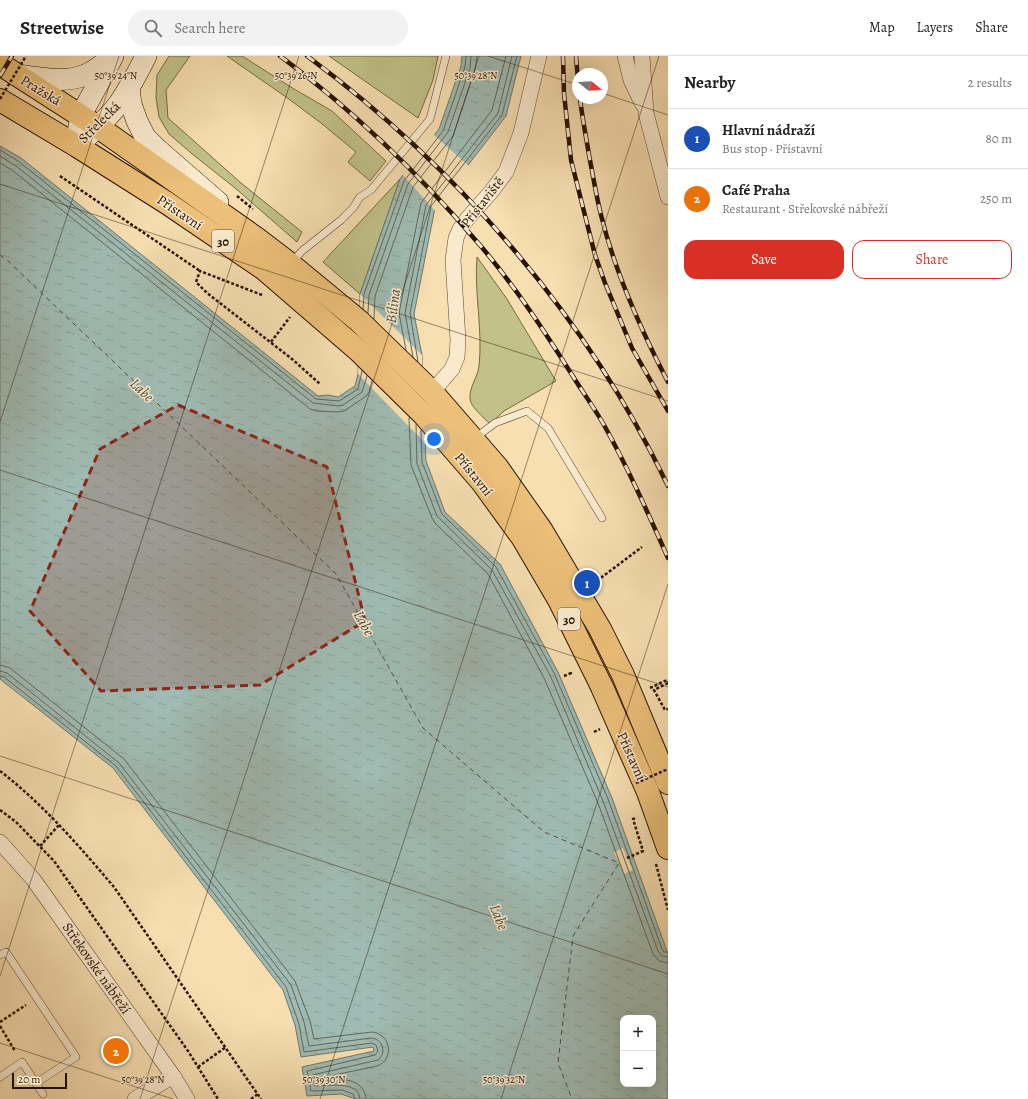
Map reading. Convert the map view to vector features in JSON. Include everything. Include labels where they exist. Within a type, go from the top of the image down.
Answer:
[{"type":"main road","points":[[8,70],[50,79],[66,79],[84,76],[99,68],[113,56]]},
{"type":"main road","name":"Střelecká","points":[[77,146],[90,121],[113,56]]},
{"type":"main road","name":"Střelecká","points":[[90,121],[119,103],[146,56]]},
{"type":"main road","name":"Pražská","points":[[8,70],[90,121]]},
{"type":"main road","points":[[129,88],[131,104],[145,137],[213,197],[256,238]]},
{"type":"main road","name":"Pražská","points":[[0,99],[77,146]]},
{"type":"main road","name":"Přístavní","points":[[90,121],[256,238],[359,321],[428,387],[474,439],[497,467],[542,531],[600,629],[623,675],[668,783]]},
{"type":"main road","name":"Přístavní","points":[[77,146],[264,269],[359,351],[424,415],[482,482],[522,537],[559,600],[602,687],[648,792],[662,855]]},
{"type":"street","name":"Přístaviště","points":[[428,387],[452,369],[456,357],[458,340],[453,260],[456,238],[467,219],[492,192],[506,172],[521,133],[540,56]]},
{"type":"street","points":[[625,56],[631,80],[646,113],[668,197]]},
{"type":"street","points":[[642,56],[646,113]]},
{"type":"street","name":"Střekovské nábřeží","points":[[0,842],[33,879],[173,1076],[187,1099]]},
{"type":"street","points":[[136,1099],[173,1076]]},
{"type":"lane","points":[[290,264],[302,251],[353,208],[360,197],[371,190],[430,119],[446,56]]},
{"type":"lane","points":[[474,439],[495,424],[527,411],[548,428],[602,518]]},
{"type":"lane","points":[[0,956],[6,952],[76,1057],[36,1083]]},
{"type":"lane","points":[[0,1076],[22,1062],[43,1094]]},
{"type":"path","points":[[0,99],[26,56]]},
{"type":"path","points":[[60,176],[200,271],[265,296]]},
{"type":"path","points":[[233,193],[257,213]]},
{"type":"path","points":[[200,271],[196,282],[207,293],[271,342],[320,384]]},
{"type":"path","points":[[271,342],[294,312]]},
{"type":"path","points":[[598,580],[642,547]]},
{"type":"path","points":[[564,676],[571,673]]},
{"type":"path","points":[[644,690],[667,680],[668,682]]},
{"type":"path","points":[[668,682],[654,690],[665,710],[668,709]]},
{"type":"path","points":[[636,783],[668,769]]},
{"type":"path","points":[[0,771],[59,825],[114,887],[262,1099]]},
{"type":"path","points":[[0,810],[16,822],[54,861],[198,1067],[218,1099]]},
{"type":"path","points":[[627,858],[643,851],[633,819]]},
{"type":"path","points":[[40,846],[59,825]]},
{"type":"path","points":[[662,855],[668,910]]},
{"type":"path","points":[[0,1022],[36,998]]},
{"type":"path","points":[[0,1026],[22,1062]]},
{"type":"path","points":[[198,1067],[226,1047]]},
{"type":"path","points":[[251,1099],[258,1094]]},
{"type":"highlighted area","points":[[178,405],[327,467],[365,621],[260,685],[101,691],[30,611],[100,449]]},
{"type":"green space","points":[[169,56],[190,56],[166,90],[168,118],[241,183],[302,232],[297,242],[235,188],[169,134],[159,117],[156,97],[157,75]]},
{"type":"green space","points":[[227,56],[242,56],[332,111],[386,161],[370,181],[348,162],[356,152],[321,123]]},
{"type":"green space","points":[[329,56],[438,56],[433,80],[418,118]]},
{"type":"green space","points":[[400,179],[360,294],[323,262]]},
{"type":"green space","points":[[477,257],[507,299],[556,381],[504,411],[490,424],[475,409],[470,399],[471,390],[479,366],[480,352],[476,271]]},
{"type":"water","points":[[462,56],[521,56],[506,116],[435,208],[414,314],[422,355],[426,461],[445,512],[500,564],[558,672],[612,798],[668,954],[668,1099],[356,1099],[341,1094],[307,1096],[302,1067],[374,1051],[373,1047],[301,1057],[295,1025],[283,990],[113,768],[0,679],[0,146],[21,158],[318,396],[328,395],[338,397],[355,386],[358,374],[360,294],[400,179],[439,129],[461,66]]},
{"type":"pier","points":[[433,134],[470,167],[437,208],[436,212],[402,174]]},
{"type":"pier","points":[[360,294],[422,355],[425,443],[358,374]]},
{"type":"pier","points":[[623,848],[633,870],[624,874],[614,852]]},
{"type":"ferry route","points":[[0,255],[336,574],[423,728],[544,832],[619,863],[573,936],[558,1063],[572,1099]]},
{"type":"railway","points":[[0,76],[12,56]]},
{"type":"railway","points":[[280,56],[334,98],[385,144],[457,218],[505,276],[541,326],[604,425],[630,474],[668,558]]},
{"type":"railway","points":[[307,56],[362,99],[415,146],[466,196],[513,249],[558,305],[599,363],[635,424],[668,486]]},
{"type":"railway","points":[[563,56],[564,93],[571,160],[595,255],[632,348],[668,411]]},
{"type":"railway","points":[[576,56],[577,68]]},
{"type":"railway","points":[[581,104],[596,192],[607,236],[621,279],[648,342],[668,382]]},
{"type":"place","name":"Hlavní nádraží","points":[[587,583]]},
{"type":"place","name":"Café Praha","points":[[116,1051]]},
{"type":"water label","name":"Bílina","points":[[393,306]]},
{"type":"water label","name":"Labe","points":[[142,390]]},
{"type":"water label","name":"Labe","points":[[364,623]]},
{"type":"water label","name":"Labe","points":[[499,917]]}]
